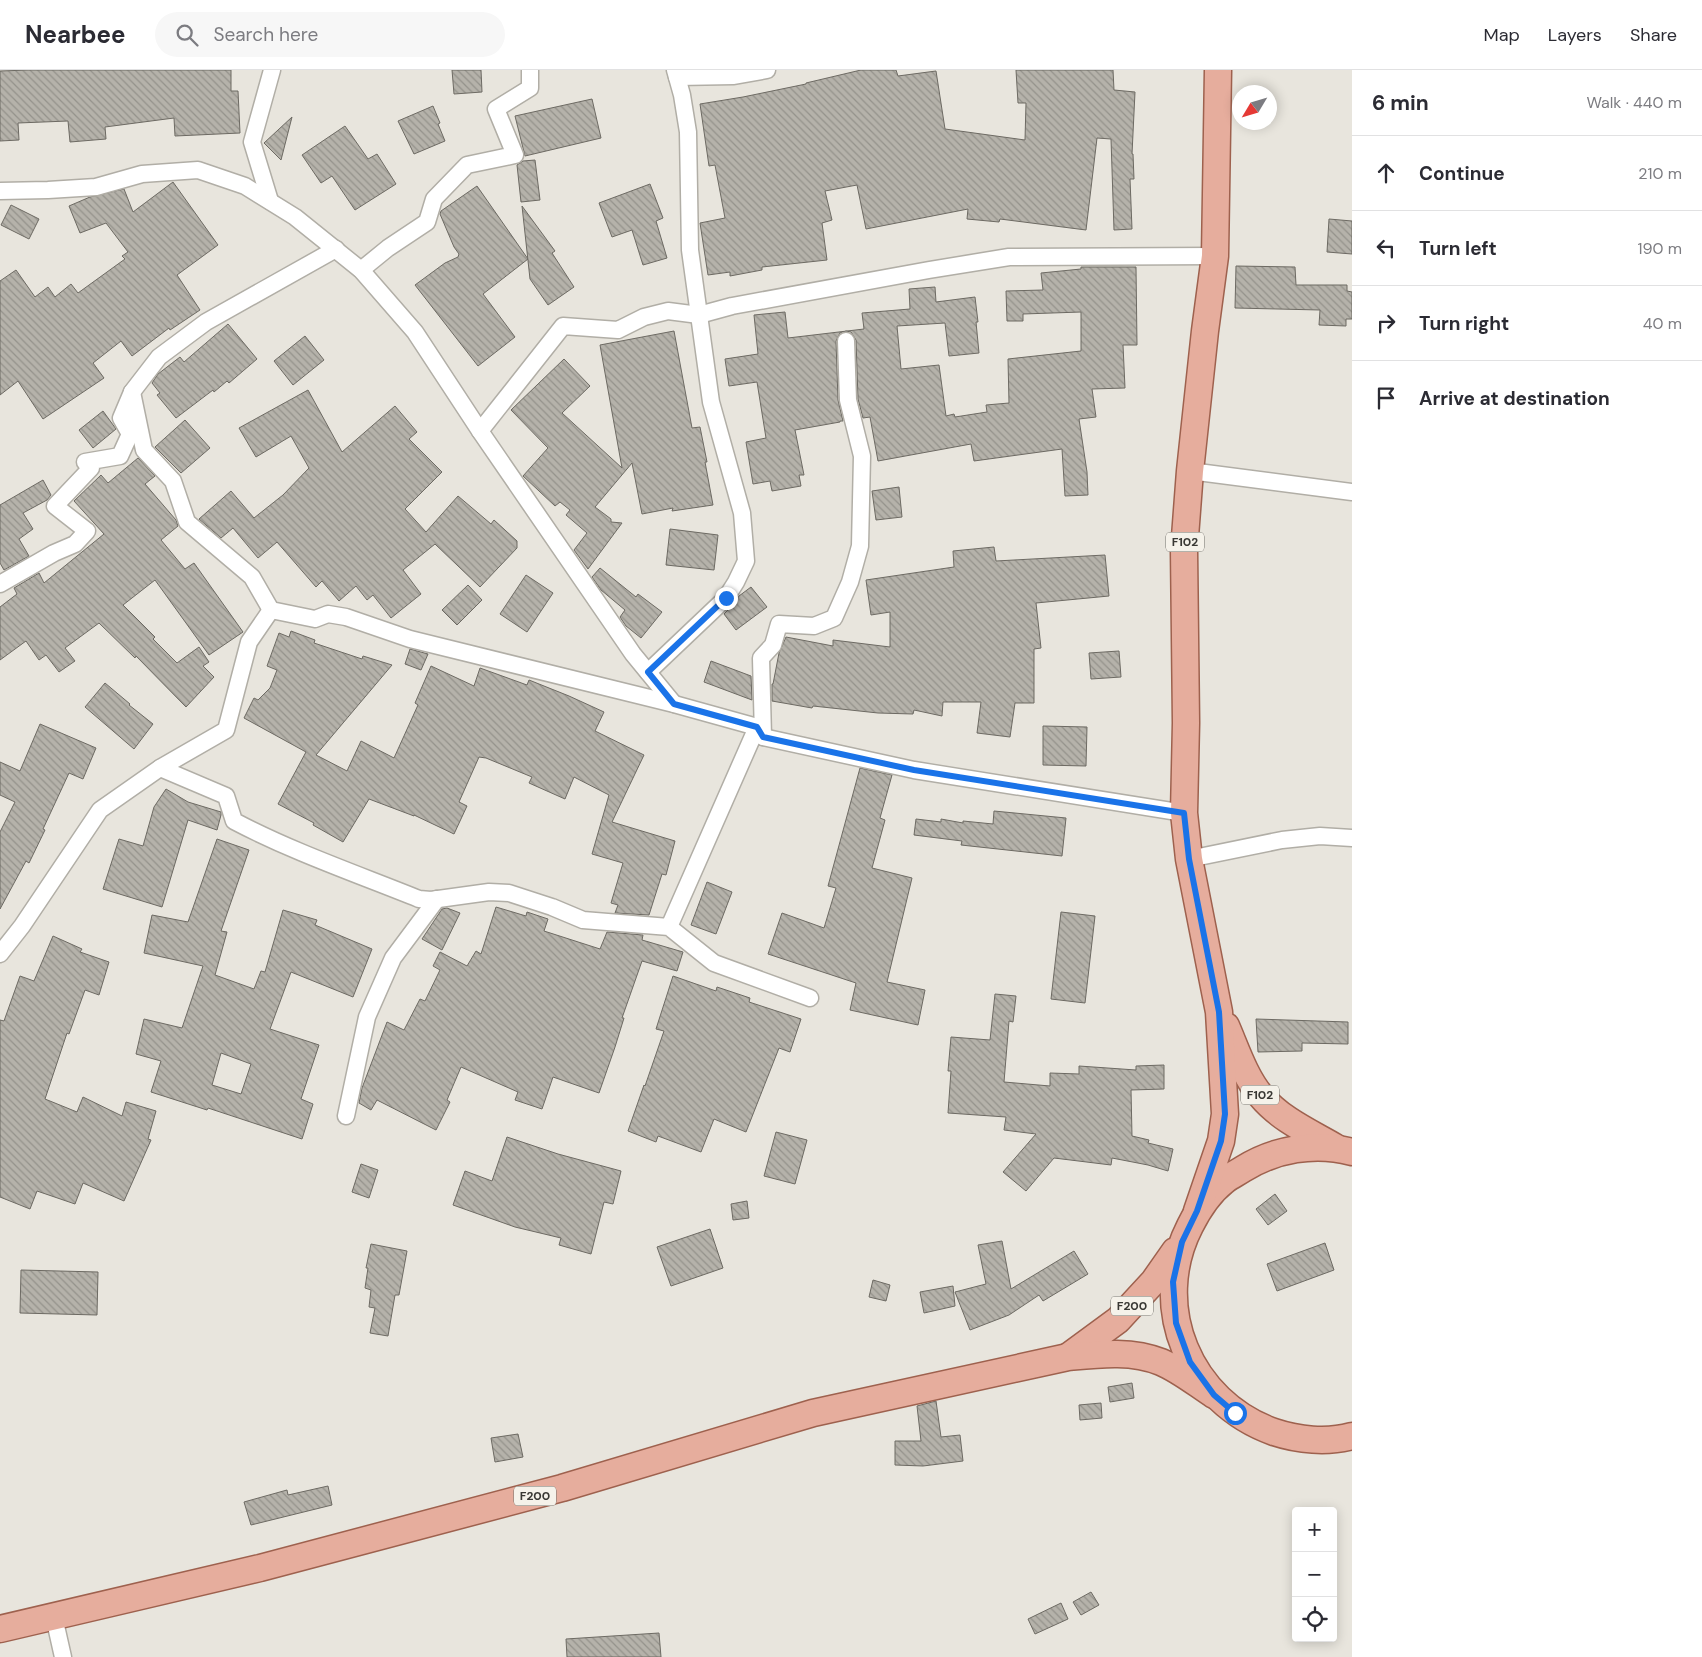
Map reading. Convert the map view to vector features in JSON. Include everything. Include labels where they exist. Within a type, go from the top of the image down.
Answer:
[{"type":"main road","name":"F102","points":[[1197,1211],[1221,1141],[1225,1114],[1219,1012],[1189,859],[1184,813],[1186,723],[1184,550],[1204,331],[1215,256],[1218,70]]},
{"type":"main road","name":"F102","points":[[1219,1012],[1248,1076],[1260,1096],[1287,1120],[1344,1150]]},
{"type":"main road","points":[[1344,1150],[1296,1148],[1257,1160],[1224,1181],[1197,1211],[1182,1242],[1173,1282],[1176,1323],[1190,1362],[1214,1395],[1235,1413],[1259,1426],[1285,1436],[1312,1440],[1343,1449],[1352,1455]]},
{"type":"main road","name":"F200","points":[[1068,1357],[1131,1308],[1154,1281],[1182,1242]]},
{"type":"main road","name":"F200","points":[[0,1630],[260,1568],[562,1488],[813,1413],[1068,1357],[1109,1353],[1160,1362],[1214,1395]]},
{"type":"main road","points":[[1312,1440],[1352,1436]]},
{"type":"street","points":[[270,201],[252,142],[272,70]]},
{"type":"street","points":[[361,270],[388,248],[427,222],[434,199],[467,165],[516,155],[496,109],[530,88],[530,70]]},
{"type":"street","points":[[648,672],[726,598],[746,561],[742,513],[711,402],[698,315],[690,250],[688,132],[676,74],[734,76],[767,70]]},
{"type":"street","points":[[0,191],[96,186],[142,174],[198,170],[245,186],[295,217],[361,270],[415,332],[480,431],[633,654],[674,704]]},
{"type":"street","points":[[0,584],[54,553],[75,544],[87,531],[55,506],[91,468],[85,462],[120,456],[130,434],[121,418],[132,392],[159,357],[206,322],[336,249]]},
{"type":"street","points":[[480,431],[563,326],[618,330],[644,317],[668,311],[698,315],[732,306],[1009,257],[1215,256]]},
{"type":"street","points":[[669,926],[760,732],[761,658],[773,645],[780,624],[814,626],[834,618],[850,582],[860,546],[862,456],[848,400],[846,341]]},
{"type":"street","points":[[132,392],[144,450],[173,481],[188,522],[252,577],[271,610],[315,619],[328,614],[346,617],[410,639],[674,704],[760,732],[914,770],[1184,813]]},
{"type":"street","points":[[1190,470],[1352,492]]},
{"type":"street","points":[[0,954],[22,926],[100,810],[160,768],[226,730],[249,642],[271,610]]},
{"type":"street","points":[[160,768],[226,796],[234,821],[349,872],[419,899],[437,899],[489,892],[509,893],[552,907],[582,920],[669,926],[714,962],[810,998]]},
{"type":"street","points":[[1189,859],[1282,840],[1320,836],[1352,838]]},
{"type":"street","points":[[346,1116],[367,1017],[392,958],[437,899]]},
{"type":"street","points":[[54,1617],[64,1657]]},
{"type":"building","points":[[231,70],[231,91],[238,91],[240,133],[175,136],[174,118],[105,127],[106,139],[70,142],[68,121],[18,123],[19,140],[0,141],[0,71]]},
{"type":"building","points":[[452,70],[481,70],[482,92],[454,94]]},
{"type":"building","points":[[861,70],[896,70],[898,76],[936,71],[945,129],[1025,140],[1026,103],[1018,103],[1016,70],[1113,70],[1114,90],[1135,92],[1132,154],[1134,179],[1130,179],[1132,229],[1114,230],[1111,139],[1097,138],[1086,230],[1000,219],[999,222],[967,219],[968,209],[866,229],[857,185],[825,191],[832,220],[822,223],[827,260],[762,267],[762,270],[730,276],[730,272],[708,275],[700,223],[725,218],[715,165],[709,166],[700,104],[806,84]]},
{"type":"building","points":[[592,99],[601,138],[525,156],[515,116]]},
{"type":"building","points":[[433,106],[445,141],[414,154],[398,121]]},
{"type":"building","points":[[292,117],[281,160],[264,143]]},
{"type":"building","points":[[345,126],[368,159],[377,154],[396,184],[355,210],[332,176],[321,183],[302,155]]},
{"type":"building","points":[[535,160],[540,200],[521,202],[517,165],[523,161]]},
{"type":"building","points":[[173,182],[218,245],[177,275],[200,310],[170,330],[169,328],[132,356],[121,341],[93,363],[104,378],[43,419],[18,381],[0,395],[0,281],[16,270],[35,297],[48,287],[55,297],[71,284],[78,293],[125,259],[122,256],[128,252],[106,223],[80,233],[69,206],[90,197],[124,189],[133,212]]},
{"type":"building","points":[[650,184],[663,218],[656,221],[667,258],[643,265],[632,230],[612,237],[599,203]]},
{"type":"building","points":[[477,186],[528,259],[483,294],[515,337],[478,366],[415,285],[445,263],[458,257],[459,254],[454,247],[440,214],[441,211]]},
{"type":"building","points":[[11,205],[39,219],[29,239],[1,225]]},
{"type":"building","points":[[522,206],[555,251],[552,253],[574,287],[548,305],[530,279]]},
{"type":"building","points":[[1329,219],[1352,221],[1352,254],[1327,252]]},
{"type":"building","points":[[1236,266],[1295,267],[1296,285],[1347,285],[1347,291],[1352,292],[1352,319],[1346,319],[1346,326],[1319,325],[1320,310],[1235,308]]},
{"type":"building","points":[[1081,267],[1136,267],[1137,345],[1123,345],[1125,388],[1092,389],[1096,417],[1079,419],[1087,472],[1088,495],[1065,496],[1062,449],[974,461],[971,444],[878,461],[870,417],[863,418],[858,399],[856,340],[851,332],[846,331],[864,329],[862,313],[910,309],[909,289],[935,287],[936,302],[975,297],[979,353],[949,356],[945,323],[897,326],[901,369],[939,365],[946,416],[954,414],[955,417],[987,412],[986,405],[1009,403],[1008,359],[1081,351],[1081,312],[1023,314],[1023,321],[1007,321],[1006,291],[1043,290],[1041,273],[1081,269]]},
{"type":"building","points":[[785,312],[788,338],[845,331],[840,333],[836,341],[838,400],[843,421],[795,430],[804,475],[799,475],[801,486],[772,491],[770,481],[753,484],[746,442],[766,438],[757,382],[729,386],[725,359],[758,354],[754,315]]},
{"type":"building","points":[[228,324],[257,359],[229,383],[227,381],[214,392],[213,390],[176,418],[157,395],[160,393],[152,383],[158,374],[180,357],[184,362]]},
{"type":"building","points":[[674,331],[692,428],[700,427],[713,505],[672,511],[673,508],[642,514],[632,463],[595,507],[611,519],[611,522],[622,523],[588,569],[574,550],[587,533],[566,515],[570,510],[560,502],[555,506],[523,476],[548,448],[511,410],[564,359],[590,386],[562,413],[622,468],[600,345]]},
{"type":"building","points":[[305,336],[324,360],[293,385],[274,361]]},
{"type":"building","points":[[308,390],[342,452],[395,406],[417,432],[409,439],[442,472],[405,509],[426,532],[458,496],[491,524],[494,520],[517,541],[517,548],[480,587],[435,544],[403,570],[421,594],[391,618],[373,595],[367,600],[356,586],[339,601],[322,581],[316,587],[277,542],[258,558],[233,528],[221,538],[199,519],[231,491],[254,518],[283,495],[309,468],[291,436],[256,457],[239,428]]},
{"type":"building","points":[[103,411],[116,429],[93,448],[79,430]]},
{"type":"building","points":[[185,420],[210,448],[181,473],[155,447]]},
{"type":"building","points":[[138,458],[155,476],[145,484],[176,520],[178,526],[161,540],[185,569],[194,563],[243,632],[209,655],[155,580],[123,605],[155,637],[153,639],[177,663],[199,647],[209,662],[203,666],[214,677],[186,707],[136,656],[135,658],[99,623],[65,648],[75,661],[59,672],[46,655],[39,660],[26,641],[0,660],[0,607],[17,594],[14,588],[39,573],[44,583],[104,534],[74,501],[101,475],[108,483]]},
{"type":"building","points":[[43,480],[51,495],[47,500],[23,513],[33,529],[19,539],[29,556],[4,570],[0,563],[0,505]]},
{"type":"building","points":[[899,487],[902,517],[876,520],[872,491]]},
{"type":"building","points":[[670,529],[718,535],[714,570],[666,565]]},
{"type":"building","points":[[994,547],[996,561],[1105,555],[1109,596],[1036,603],[1041,648],[1034,649],[1034,703],[1015,703],[1010,737],[977,733],[981,702],[943,702],[942,716],[914,710],[913,714],[878,713],[813,706],[812,708],[772,701],[772,684],[779,653],[786,637],[833,646],[833,640],[890,647],[890,612],[871,615],[866,580],[954,567],[953,551]]},
{"type":"building","points":[[600,568],[636,597],[638,594],[662,612],[641,638],[626,626],[620,617],[625,610],[601,590],[592,577]]},
{"type":"building","points":[[526,575],[553,593],[527,632],[500,614]]},
{"type":"building","points":[[468,585],[482,600],[457,625],[442,610]]},
{"type":"building","points":[[751,587],[767,607],[736,630],[724,614],[739,596]]},
{"type":"building","points":[[291,631],[315,640],[314,643],[362,659],[363,656],[392,665],[316,755],[347,771],[361,741],[394,758],[418,705],[415,703],[431,666],[474,686],[480,668],[527,685],[529,680],[604,712],[595,731],[644,755],[612,822],[675,841],[666,875],[662,874],[649,915],[615,913],[618,905],[611,903],[623,863],[592,854],[609,795],[574,777],[565,799],[529,783],[532,777],[486,758],[479,757],[459,802],[467,806],[454,834],[414,815],[369,799],[343,842],[313,825],[314,823],[278,804],[306,752],[244,718],[254,698],[258,700],[270,688],[277,670],[267,666],[279,633],[289,637]]},
{"type":"building","points":[[410,649],[428,654],[421,670],[405,664]]},
{"type":"building","points":[[1119,651],[1121,677],[1091,679],[1089,653]]},
{"type":"building","points":[[711,661],[751,676],[752,700],[704,682]]},
{"type":"building","points":[[105,683],[153,724],[134,749],[85,707]]},
{"type":"building","points":[[40,724],[96,748],[83,779],[69,773],[29,863],[26,861],[0,909],[0,832],[15,802],[0,795],[0,762],[20,771]]},
{"type":"building","points":[[1043,726],[1087,727],[1086,766],[1043,765]]},
{"type":"building","points":[[860,768],[892,775],[880,818],[885,820],[872,868],[912,878],[887,982],[925,990],[918,1025],[850,1010],[856,983],[768,954],[782,913],[824,928],[836,888],[828,886]]},
{"type":"building","points":[[166,789],[188,802],[221,812],[217,830],[188,820],[162,907],[103,889],[119,839],[143,846],[154,807]]},
{"type":"building","points":[[994,811],[1066,818],[1062,856],[961,845],[962,841],[914,835],[916,819],[941,822],[941,819],[963,823],[963,821],[993,824]]},
{"type":"building","points":[[217,839],[249,850],[221,931],[227,932],[215,975],[254,989],[261,971],[265,972],[283,910],[317,920],[315,925],[372,949],[353,997],[291,972],[270,1029],[319,1045],[301,1099],[313,1104],[302,1139],[208,1108],[207,1110],[151,1092],[161,1061],[136,1054],[144,1019],[182,1028],[203,966],[144,953],[152,915],[188,922]],"holes":[[[221,1053],[251,1064],[241,1094],[212,1085]]]},
{"type":"building","points":[[707,882],[732,892],[716,934],[691,925]]},
{"type":"building","points":[[496,907],[526,916],[527,912],[548,919],[544,931],[600,949],[607,932],[643,935],[642,940],[683,952],[677,971],[642,961],[599,1093],[553,1077],[542,1109],[515,1100],[518,1092],[461,1067],[447,1100],[450,1102],[436,1130],[377,1100],[371,1110],[359,1103],[362,1088],[387,1022],[404,1030],[420,999],[425,1001],[440,970],[433,966],[440,952],[467,966],[476,951],[481,954]]},
{"type":"building","points":[[447,908],[460,913],[442,950],[422,939],[442,909]]},
{"type":"building","points":[[1061,912],[1095,916],[1085,1003],[1051,999]]},
{"type":"building","points":[[53,936],[82,949],[80,952],[109,962],[99,995],[85,990],[69,1034],[67,1033],[45,1099],[77,1112],[83,1097],[122,1116],[126,1102],[156,1111],[148,1139],[151,1140],[124,1201],[83,1183],[75,1204],[37,1191],[30,1209],[0,1197],[0,1020],[4,1021],[20,976],[34,981]]},
{"type":"building","points":[[673,976],[716,991],[717,987],[750,998],[749,1002],[801,1019],[790,1052],[779,1048],[746,1132],[714,1119],[701,1152],[658,1136],[656,1142],[628,1131],[664,1031],[656,1029]]},
{"type":"building","points":[[995,994],[1016,996],[1013,1022],[1009,1021],[1004,1082],[1050,1086],[1050,1073],[1079,1074],[1079,1066],[1136,1070],[1136,1066],[1164,1065],[1164,1089],[1131,1090],[1132,1136],[1149,1140],[1148,1143],[1173,1149],[1168,1171],[1112,1158],[1111,1165],[1054,1158],[1026,1191],[1003,1172],[1036,1134],[1004,1130],[1006,1117],[948,1113],[951,1071],[948,1071],[951,1037],[990,1040]]},
{"type":"building","points":[[1256,1019],[1348,1022],[1348,1044],[1302,1043],[1302,1051],[1258,1052]]},
{"type":"building","points":[[776,1132],[807,1140],[795,1184],[764,1176]]},
{"type":"building","points":[[507,1137],[558,1154],[621,1171],[613,1204],[604,1202],[591,1254],[559,1245],[561,1238],[515,1227],[453,1205],[465,1171],[492,1181]]},
{"type":"building","points":[[361,1164],[378,1170],[369,1198],[352,1192]]},
{"type":"building","points":[[1275,1194],[1287,1211],[1268,1225],[1256,1209]]},
{"type":"building","points":[[747,1201],[749,1218],[733,1220],[731,1204]]},
{"type":"building","points":[[710,1229],[723,1268],[671,1286],[657,1247]]},
{"type":"building","points":[[1002,1241],[1011,1289],[1074,1251],[1088,1274],[1043,1301],[1039,1295],[1009,1315],[970,1330],[955,1292],[986,1284],[978,1245]]},
{"type":"building","points":[[1325,1243],[1334,1270],[1277,1291],[1267,1264]]},
{"type":"building","points":[[371,1244],[407,1251],[399,1295],[395,1295],[388,1336],[370,1333],[375,1308],[369,1307],[371,1290],[365,1288],[368,1268],[366,1268]]},
{"type":"building","points":[[21,1270],[98,1272],[97,1315],[20,1313]]},
{"type":"building","points":[[873,1280],[890,1285],[886,1301],[869,1297]]},
{"type":"building","points":[[953,1286],[955,1306],[924,1313],[920,1292]]},
{"type":"building","points":[[1132,1383],[1134,1398],[1110,1402],[1108,1387]]},
{"type":"building","points":[[936,1401],[941,1437],[960,1435],[963,1461],[923,1466],[895,1465],[895,1441],[921,1441],[917,1406]]},
{"type":"building","points":[[1101,1403],[1102,1418],[1080,1420],[1079,1405]]},
{"type":"building","points":[[518,1434],[523,1457],[495,1462],[491,1438]]},
{"type":"building","points":[[328,1486],[332,1505],[251,1525],[244,1502],[287,1490],[288,1495]]},
{"type":"building","points":[[1091,1592],[1099,1605],[1081,1615],[1073,1602]]},
{"type":"building","points":[[1061,1603],[1068,1619],[1035,1634],[1028,1619]]},
{"type":"building","points":[[659,1633],[661,1657],[567,1657],[566,1639]]},
{"type":"route","points":[[726,598],[648,672],[674,704],[757,727],[763,737],[914,770],[1184,813],[1189,859],[1219,1012],[1225,1114],[1221,1141],[1197,1211],[1182,1242],[1173,1282],[1176,1323],[1190,1362],[1214,1395],[1235,1413]]}]
